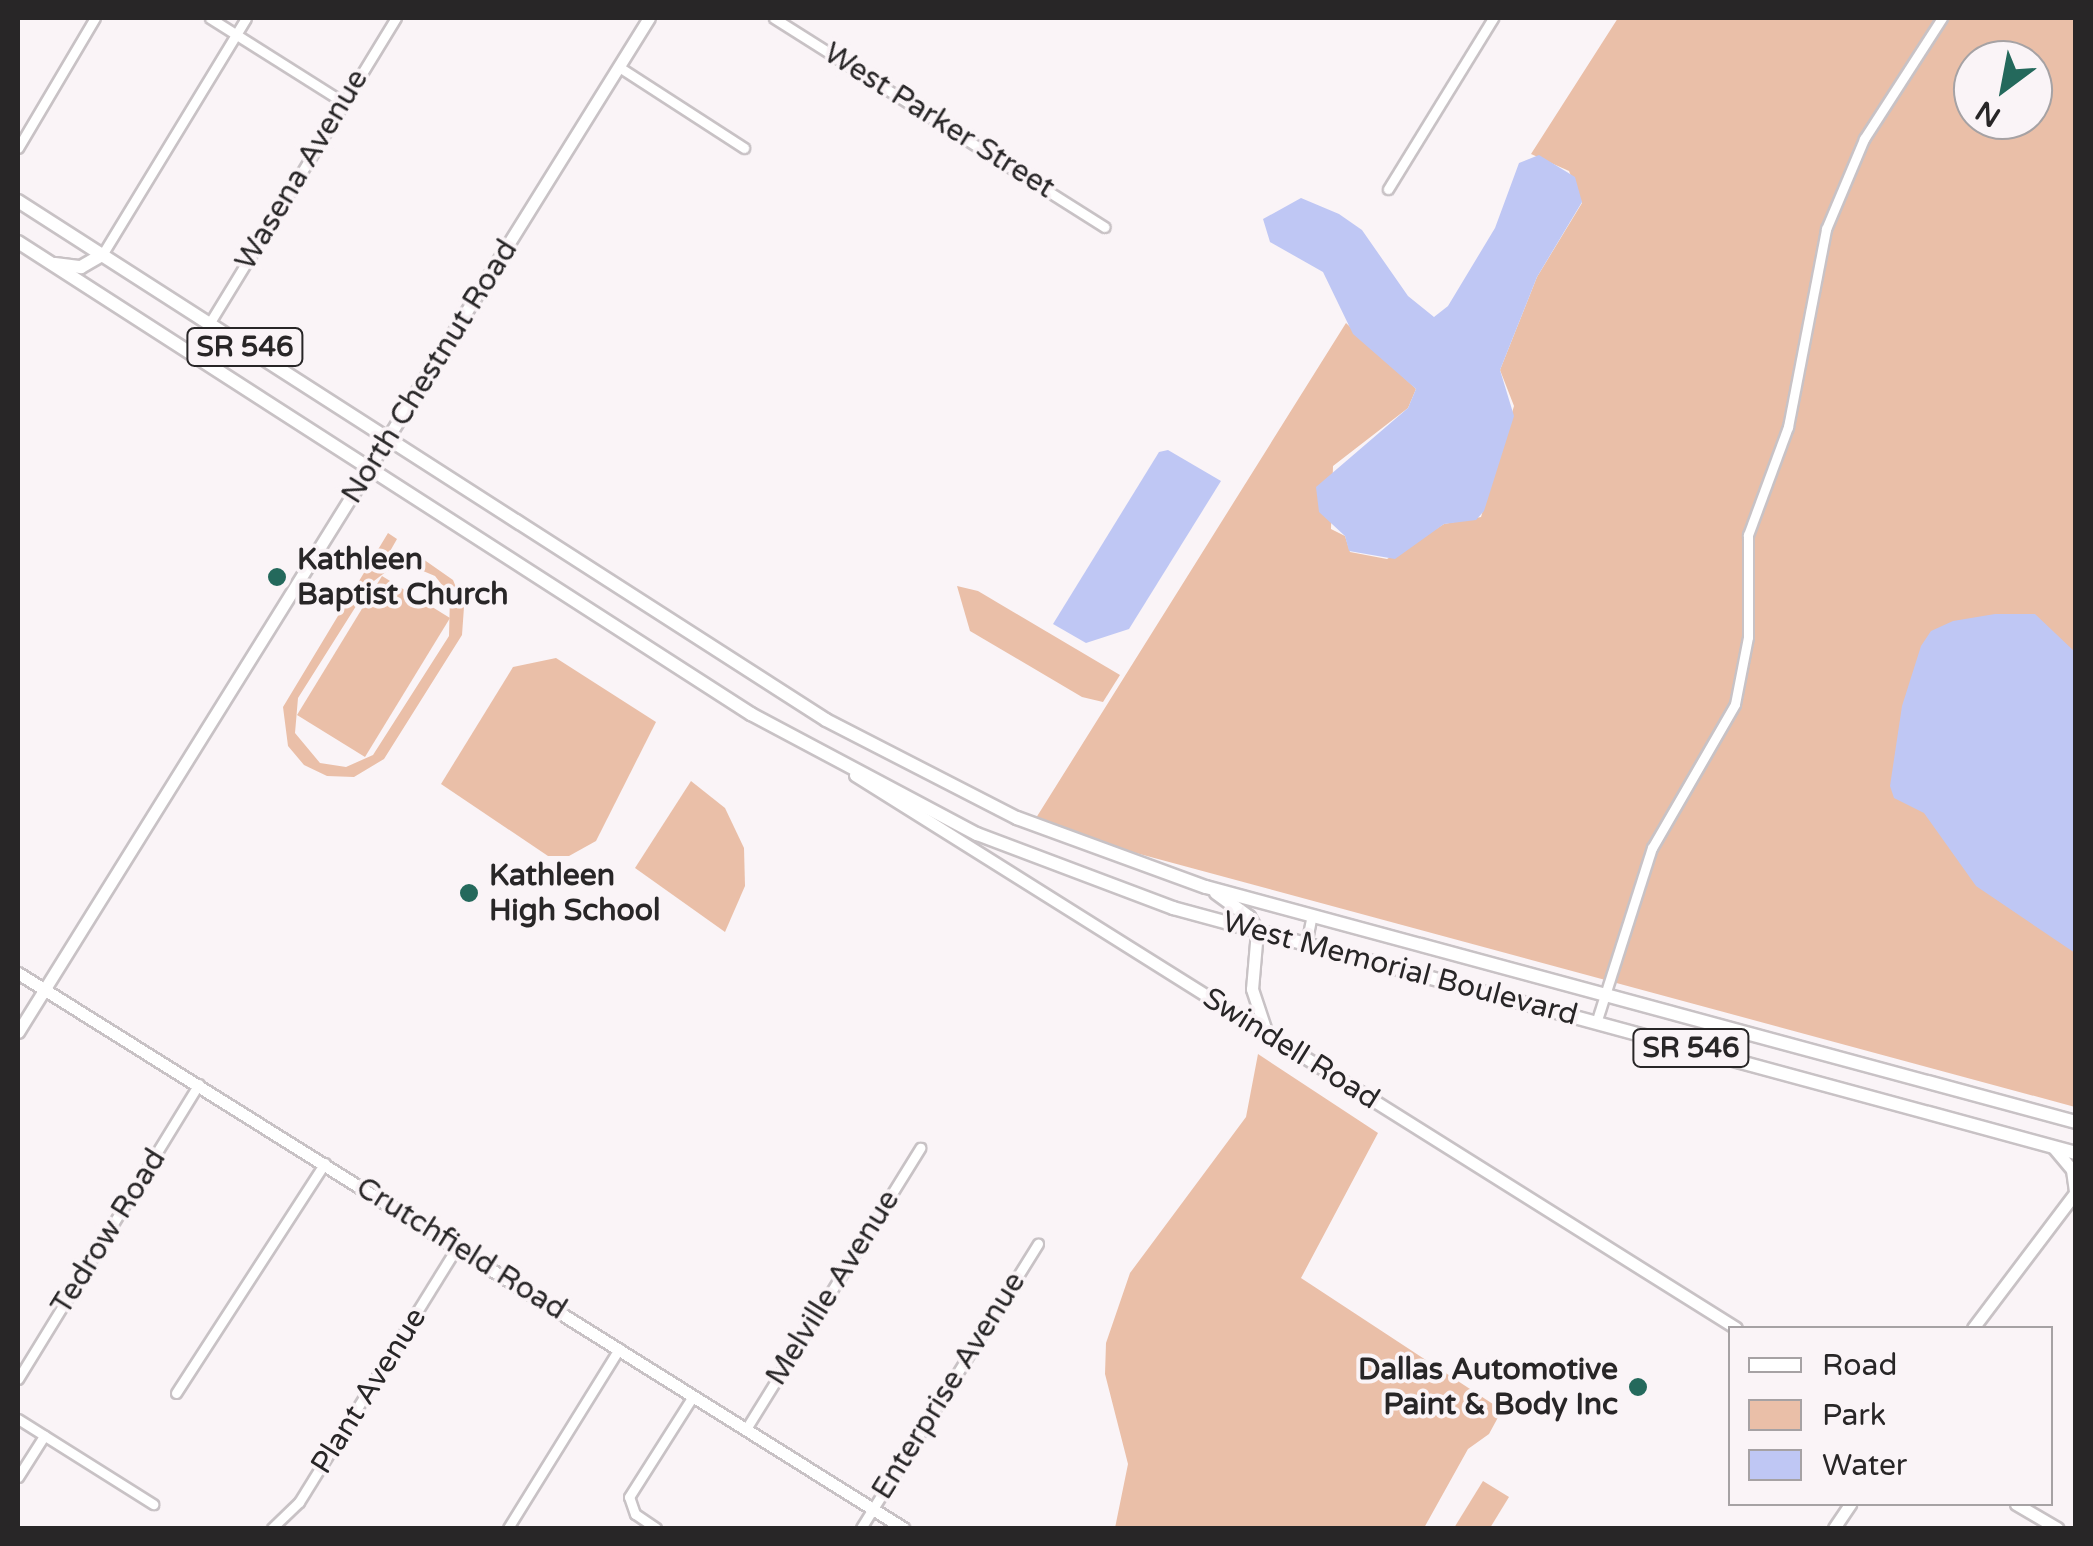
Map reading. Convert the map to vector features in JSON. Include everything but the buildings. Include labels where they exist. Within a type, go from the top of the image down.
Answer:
[{"type":"main road","name":"SR 546","points":[[18,201],[388,440]]},
{"type":"main road","name":"SR 546","points":[[18,242],[370,469]]},
{"type":"main road","points":[[52,264],[80,266],[102,255]]},
{"type":"main road","name":"West Memorial Boulevard","points":[[388,440],[766,682],[891,756],[1003,812],[1206,886],[2073,1124]]},
{"type":"main road","name":"West Memorial Boulevard","points":[[370,469],[751,714],[847,770],[1073,874],[1257,932],[2076,1153]]},
{"type":"main road","points":[[1206,886],[1238,907],[1257,932]]},
{"type":"street","points":[[18,148],[95,18]]},
{"type":"street","points":[[210,18],[343,102]]},
{"type":"street","points":[[102,255],[246,18]]},
{"type":"street","name":"Wasena Avenue","points":[[209,324],[396,18]]},
{"type":"street","name":"North Chestnut Road","points":[[18,1032],[650,18]]},
{"type":"street","name":"West Parker Street","points":[[774,18],[1104,227]]},
{"type":"street","points":[[1388,189],[1493,18]]},
{"type":"street","points":[[1596,1023],[1652,848],[1735,704],[1748,638],[1748,536],[1788,427],[1826,229],[1864,139],[1942,18]]},
{"type":"street","points":[[619,67],[744,148]]},
{"type":"street","name":"Swindell Road","points":[[847,770],[1733,1326]]},
{"type":"street","points":[[1306,944],[1312,915]]},
{"type":"street","points":[[1225,1008],[1243,1005],[1252,988],[1257,932]]},
{"type":"street","name":"Crutchfield Road","points":[[18,973],[903,1528]]},
{"type":"street","points":[[1252,988],[1268,1035]]},
{"type":"street","name":"Tedrow Road","points":[[18,1379],[200,1084]]},
{"type":"street","points":[[1974,1326],[2075,1192],[2072,1170],[2053,1147]]},
{"type":"street","name":"Melville Avenue","points":[[746,1429],[920,1148]]},
{"type":"street","points":[[176,1393],[325,1163]]},
{"type":"street","name":"Enterprise Avenue","points":[[860,1528],[1038,1244]]},
{"type":"street","name":"Plant Avenue","points":[[272,1528],[300,1502],[457,1247]]},
{"type":"street","points":[[508,1528],[619,1349]]},
{"type":"street","points":[[656,1528],[636,1514],[629,1497],[693,1396]]},
{"type":"street","points":[[18,1419],[154,1504]]},
{"type":"street","points":[[18,1477],[44,1436]]},
{"type":"street","points":[[1834,1528],[1849,1506]]},
{"type":"street","points":[[2019,1506],[2055,1528]]},
{"type":"green space","points":[[1618,18],[2075,18],[2075,1107],[1121,849],[1036,818],[1346,323],[1416,389],[1408,408],[1333,466],[1331,529],[1345,536],[1350,552],[1387,559],[1444,524],[1481,517],[1514,406],[1500,370],[1537,277],[1582,203],[1569,171],[1531,154]]},
{"type":"green space","points":[[388,533],[397,539],[385,560],[423,559],[453,580],[464,607],[462,635],[384,759],[354,777],[327,776],[304,765],[288,746],[283,707]],"holes":[[[416,568],[435,576],[450,595],[449,636],[373,755],[346,767],[320,763],[295,733],[298,698],[370,584],[387,571]]]},
{"type":"green space","points":[[382,576],[450,618],[365,757],[297,715]]},
{"type":"green space","points":[[957,586],[978,591],[1120,675],[1103,702],[1082,697],[970,631]]},
{"type":"green space","points":[[556,658],[656,722],[596,841],[569,856],[548,856],[441,784],[513,667]]},
{"type":"green space","points":[[691,781],[725,808],[744,848],[745,886],[725,932],[635,868]]},
{"type":"green space","points":[[1258,1054],[1378,1133],[1301,1278],[1502,1410],[1489,1434],[1468,1449],[1424,1528],[1115,1528],[1128,1464],[1105,1374],[1106,1343],[1130,1273],[1246,1117]]},
{"type":"green space","points":[[1483,1481],[1509,1497],[1490,1528],[1454,1528]]},
{"type":"water","points":[[1539,155],[1575,177],[1582,202],[1537,277],[1500,370],[1514,416],[1484,511],[1476,520],[1444,524],[1395,559],[1349,551],[1345,536],[1319,512],[1316,487],[1408,408],[1416,389],[1353,334],[1323,272],[1270,242],[1263,219],[1301,198],[1339,214],[1362,230],[1408,296],[1434,317],[1448,306],[1495,228],[1519,163]]},
{"type":"water","points":[[1168,450],[1221,481],[1129,629],[1086,643],[1053,624],[1159,452]]},
{"type":"water","points":[[1995,614],[2035,614],[2075,652],[2075,953],[1976,886],[1924,813],[1894,798],[1890,786],[1902,706],[1921,646],[1931,631],[1953,621]]},
{"type":"place","name":"Kathleen Baptist Church","points":[[277,577]]},
{"type":"place","name":"Kathleen High School","points":[[469,893]]},
{"type":"place","name":"Dallas Automotive Paint & Body Inc","points":[[1638,1387]]}]
